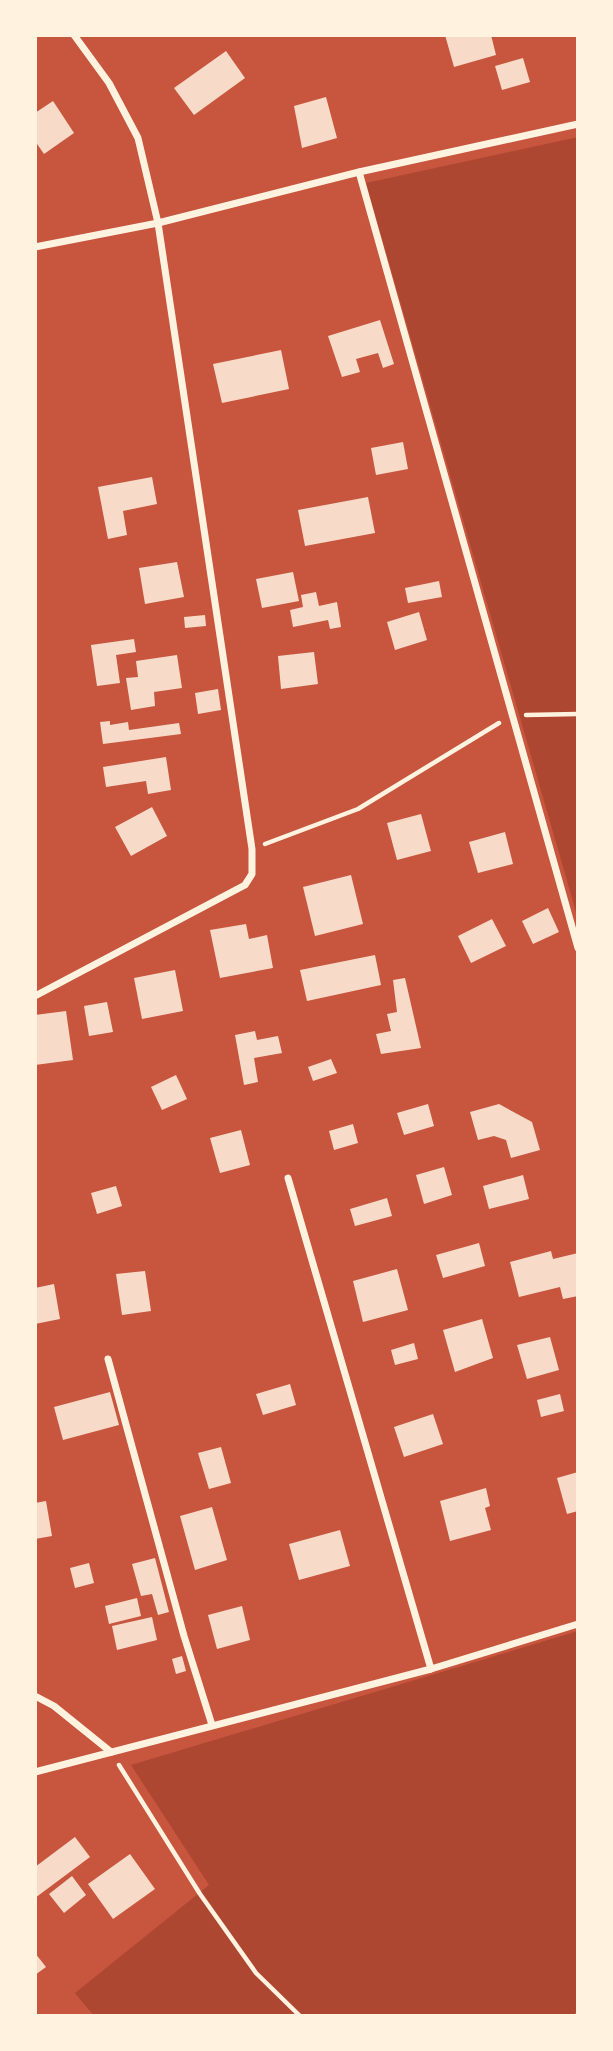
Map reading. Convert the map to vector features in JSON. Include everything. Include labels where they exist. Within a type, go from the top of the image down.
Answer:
[{"type":"street","points":[[35,996],[245,886],[252,874],[252,849],[158,223],[138,138],[109,83],[74,35]]},
{"type":"street","points":[[35,247],[158,223],[359,172],[578,124]]},
{"type":"street","points":[[359,172],[578,948]]},
{"type":"street","points":[[288,1178],[431,1669]]},
{"type":"street","points":[[108,1359],[184,1636],[212,1725]]},
{"type":"street","points":[[35,1772],[431,1669],[578,1624]]},
{"type":"street","points":[[35,1696],[54,1706],[111,1752]]},
{"type":"path","points":[[252,849],[358,808],[511,715],[578,714]]},
{"type":"path","points":[[111,1752],[200,1894],[256,1973],[300,2016]]},
{"type":"shaded area","points":[[578,137],[578,919],[366,183]]},
{"type":"shaded area","points":[[578,1631],[578,2016],[94,2016],[75,1993],[209,1885],[131,1765]]},
{"type":"building","points":[[445,35],[491,35],[496,55],[454,67]]},
{"type":"building","points":[[226,51],[245,78],[194,115],[174,88]]},
{"type":"building","points":[[523,58],[530,82],[502,90],[495,66]]},
{"type":"building","points":[[326,97],[337,138],[302,148],[294,106]]},
{"type":"building","points":[[53,101],[74,133],[44,154],[35,141],[35,113]]},
{"type":"building","points":[[380,320],[394,364],[383,368],[378,353],[356,359],[360,372],[342,377],[328,336]]},
{"type":"building","points":[[281,350],[289,389],[222,403],[213,364]]},
{"type":"building","points":[[403,442],[408,469],[376,475],[371,448]]},
{"type":"building","points":[[152,477],[157,504],[123,511],[127,535],[108,539],[98,487]]},
{"type":"building","points":[[368,497],[375,533],[305,546],[298,510]]},
{"type":"building","points":[[177,562],[184,597],[145,604],[139,568]]},
{"type":"building","points":[[293,572],[299,601],[262,608],[256,579]]},
{"type":"building","points":[[439,581],[442,597],[408,603],[405,588]]},
{"type":"building","points":[[316,592],[319,606],[337,602],[341,627],[330,629],[328,620],[293,627],[290,610],[303,607],[301,595]]},
{"type":"building","points":[[419,612],[427,640],[395,650],[387,622]]},
{"type":"building","points":[[205,615],[206,626],[185,628],[184,617]]},
{"type":"building","points":[[134,639],[136,652],[116,655],[120,683],[97,686],[91,645]]},
{"type":"building","points":[[314,652],[318,684],[281,689],[278,656]]},
{"type":"building","points":[[177,655],[182,688],[154,692],[155,706],[131,710],[126,678],[138,677],[136,661]]},
{"type":"building","points":[[218,689],[221,710],[198,714],[195,693]]},
{"type":"building","points":[[110,721],[110,725],[128,722],[129,730],[179,723],[181,734],[103,744],[100,722]]},
{"type":"building","points":[[166,757],[171,790],[148,794],[146,781],[106,787],[103,767]]},
{"type":"building","points":[[152,807],[167,836],[131,856],[115,827]]},
{"type":"building","points":[[421,814],[431,851],[397,860],[387,823]]},
{"type":"building","points":[[505,832],[513,864],[478,873],[469,842]]},
{"type":"building","points":[[351,875],[363,924],[315,936],[303,887]]},
{"type":"building","points":[[548,908],[559,932],[533,944],[522,921]]},
{"type":"building","points":[[492,919],[506,946],[471,963],[458,936]]},
{"type":"building","points":[[246,924],[249,939],[267,935],[273,968],[220,978],[210,930]]},
{"type":"building","points":[[375,955],[381,985],[307,1001],[300,970]]},
{"type":"building","points":[[175,970],[183,1011],[142,1019],[134,978]]},
{"type":"building","points":[[405,978],[421,1048],[381,1054],[376,1034],[391,1031],[387,1014],[397,1012],[393,980]]},
{"type":"building","points":[[107,1002],[113,1032],[89,1036],[84,1006]]},
{"type":"building","points":[[66,1011],[73,1060],[35,1065],[35,1015]]},
{"type":"building","points":[[255,1031],[257,1040],[278,1036],[282,1053],[254,1058],[258,1082],[244,1085],[235,1035]]},
{"type":"building","points":[[331,1059],[337,1073],[313,1081],[308,1067]]},
{"type":"building","points":[[176,1075],[187,1099],[162,1110],[151,1087]]},
{"type":"building","points":[[428,1104],[434,1126],[404,1135],[397,1113]]},
{"type":"building","points":[[499,1104],[532,1122],[540,1150],[511,1158],[506,1140],[494,1136],[478,1140],[470,1112]]},
{"type":"building","points":[[353,1124],[358,1143],[334,1150],[329,1131]]},
{"type":"building","points":[[241,1130],[250,1165],[220,1173],[210,1138]]},
{"type":"building","points":[[444,1167],[452,1195],[424,1204],[416,1175]]},
{"type":"building","points":[[523,1175],[529,1199],[489,1209],[483,1186]]},
{"type":"building","points":[[116,1186],[122,1206],[97,1214],[91,1193]]},
{"type":"building","points":[[387,1198],[392,1216],[355,1226],[350,1209]]},
{"type":"building","points":[[479,1243],[485,1266],[443,1278],[436,1255]]},
{"type":"building","points":[[551,1251],[553,1259],[578,1253],[578,1296],[563,1299],[560,1287],[519,1297],[510,1262]]},
{"type":"building","points":[[397,1269],[408,1310],[363,1322],[353,1281]]},
{"type":"building","points":[[145,1271],[151,1311],[122,1315],[116,1274]]},
{"type":"building","points":[[54,1284],[60,1319],[35,1324],[35,1288]]},
{"type":"building","points":[[482,1319],[493,1358],[455,1372],[443,1330]]},
{"type":"building","points":[[550,1337],[559,1370],[527,1379],[517,1345]]},
{"type":"building","points":[[414,1343],[418,1359],[395,1365],[391,1350]]},
{"type":"building","points":[[290,1384],[296,1405],[263,1415],[256,1394]]},
{"type":"building","points":[[110,1392],[119,1425],[63,1440],[54,1407]]},
{"type":"building","points":[[560,1394],[564,1411],[541,1417],[537,1400]]},
{"type":"building","points":[[433,1414],[443,1444],[404,1457],[394,1427]]},
{"type":"building","points":[[221,1447],[231,1483],[209,1489],[198,1453]]},
{"type":"building","points":[[578,1472],[578,1511],[567,1514],[557,1478]]},
{"type":"building","points":[[486,1488],[490,1506],[485,1508],[491,1530],[450,1541],[440,1501]]},
{"type":"building","points":[[46,1501],[52,1536],[35,1539],[35,1503]]},
{"type":"building","points":[[212,1507],[227,1560],[195,1570],[180,1516]]},
{"type":"building","points":[[340,1530],[350,1566],[299,1580],[289,1544]]},
{"type":"building","points":[[155,1558],[169,1612],[158,1615],[152,1594],[141,1596],[132,1564]]},
{"type":"building","points":[[89,1563],[94,1583],[75,1588],[70,1568]]},
{"type":"building","points":[[137,1598],[141,1616],[109,1624],[105,1606]]},
{"type":"building","points":[[242,1606],[250,1640],[217,1649],[208,1615]]},
{"type":"building","points":[[152,1617],[157,1640],[117,1650],[112,1626]]},
{"type":"building","points":[[182,1656],[186,1671],[176,1674],[172,1659]]},
{"type":"building","points":[[75,1837],[90,1857],[35,1898],[35,1867]]},
{"type":"building","points":[[130,1854],[155,1889],[113,1919],[88,1884]]},
{"type":"building","points":[[72,1876],[86,1895],[64,1913],[49,1894]]},
{"type":"building","points":[[35,1953],[46,1967],[35,1975]]}]
